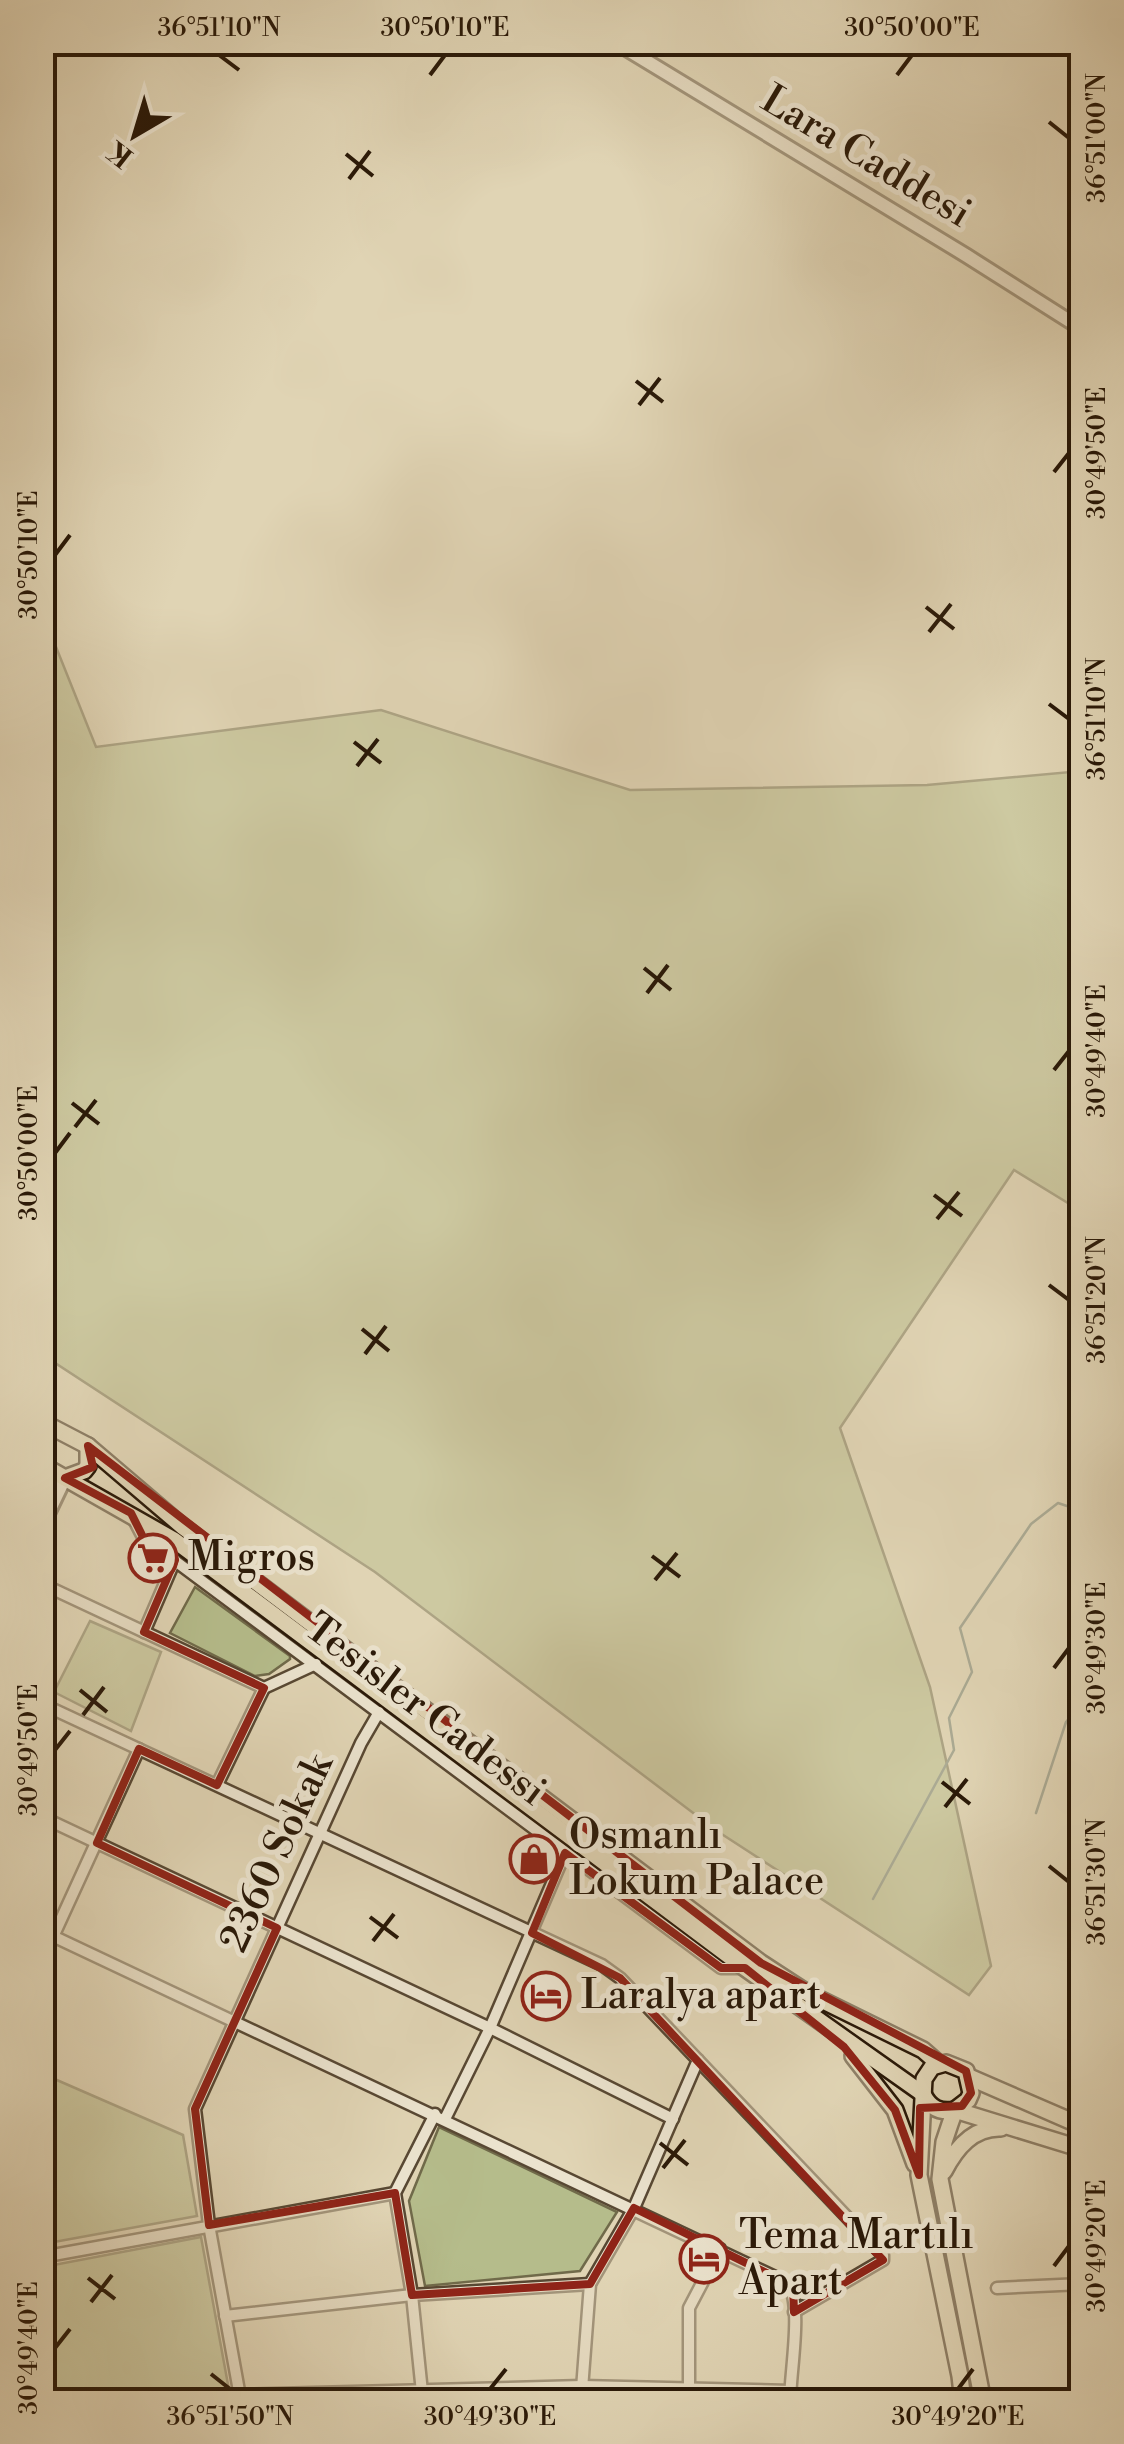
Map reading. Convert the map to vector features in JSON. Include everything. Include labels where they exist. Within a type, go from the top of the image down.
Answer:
[{"type":"main road","points":[[46,1427],[88,1446],[183,1527],[761,1963],[807,1993],[923,2050],[939,2064]]},
{"type":"main road","points":[[65,1478],[88,1466],[88,1446]]},
{"type":"main road","points":[[42,1465],[174,1540],[745,1968],[923,2094],[940,2111],[955,2110],[1082,2149]]},
{"type":"main road","points":[[802,2010],[862,2065],[899,2117],[919,2174],[962,2402]]},
{"type":"main road","points":[[919,2174],[923,2094],[927,2073],[939,2064],[953,2063],[970,2077],[1082,2126]]},
{"type":"main road","points":[[970,2077],[968,2100],[955,2110],[944,2142],[940,2179],[984,2402]]},
{"type":"main road","points":[[940,2179],[953,2154],[969,2137],[989,2127],[1007,2128]]},
{"type":"street","name":"Lara Caddesi","points":[[616,42],[1082,329]]},
{"type":"street","points":[[42,1526],[65,1478]]},
{"type":"street","name":"Tesisler Cadessi","points":[[131,1513],[142,1536],[566,1854],[722,1968],[745,1968]]},
{"type":"street","points":[[144,1632],[175,1560]]},
{"type":"street","points":[[42,1584],[264,1688]]},
{"type":"street","points":[[217,1785],[264,1688],[316,1664]]},
{"type":"street","points":[[42,1704],[602,1965],[620,1978],[883,2254],[882,2260],[794,2312]]},
{"type":"street","name":"2360 Sokak","points":[[240,2398],[209,2225],[195,2109],[361,1743],[379,1712]]},
{"type":"street","points":[[42,1960],[48,1934],[97,1843],[140,1749]]},
{"type":"street","points":[[42,1817],[673,2118]]},
{"type":"street","points":[[423,2396],[412,2294],[395,2193],[490,2028],[566,1854]]},
{"type":"street","points":[[48,1934],[720,2249],[788,2283],[793,2292],[790,2396],[689,2387],[582,2386],[423,2396],[240,2398],[212,2402]]},
{"type":"street","points":[[581,2402],[590,2284],[634,2208],[698,2060]]},
{"type":"street","points":[[42,2256],[395,2193]]},
{"type":"street","points":[[689,2387],[689,2308],[720,2249]]},
{"type":"street","points":[[225,2316],[412,2294],[590,2284]]},
{"type":"street","points":[[997,2288],[1082,2284]]},
{"type":"highlighted area","points":[[88,1446],[761,1963],[966,2071],[971,2093],[962,2106],[920,2108],[919,2175],[895,2110],[844,2047],[745,1968],[721,1968],[565,1853],[532,1933],[620,1978],[883,2260],[794,2312],[793,2286],[634,2208],[590,2284],[412,2295],[395,2193],[209,2225],[195,2109],[277,1928],[97,1843],[139,1749],[217,1785],[264,1688],[144,1632],[175,1560],[143,1537],[131,1513],[65,1478],[93,1467]]},
{"type":"green space","points":[[42,612],[96,747],[381,710],[630,790],[927,785],[1081,771],[1081,1211],[1014,1170],[840,1428],[930,1687],[991,1966],[969,1995],[717,1831],[375,1572],[43,1355]]},
{"type":"green space","points":[[195,1587],[290,1659],[269,1674],[255,1676],[170,1633]]},
{"type":"green space","points":[[90,1621],[161,1652],[131,1731],[54,1692]]},
{"type":"green space","points":[[43,2074],[183,2135],[197,2216],[43,2244]]},
{"type":"green space","points":[[439,2127],[617,2212],[580,2271],[425,2286],[409,2201]]},
{"type":"green space","points":[[201,2237],[231,2401],[43,2402],[43,2267]]},
{"type":"waterway","points":[[873,1899],[954,1750],[949,1718],[972,1672],[960,1628],[1031,1524],[1058,1503],[1082,1511]]},
{"type":"waterway","points":[[1036,1813],[1066,1722],[1082,1703]]},
{"type":"place","name":"Migros","points":[[153,1558]]},
{"type":"place","name":"Osmanlı Lokum Palace","points":[[534,1859]]},
{"type":"place","name":"Laralya apart","points":[[546,1996]]},
{"type":"place","name":"Tema Martılı Apart","points":[[704,2259]]}]
